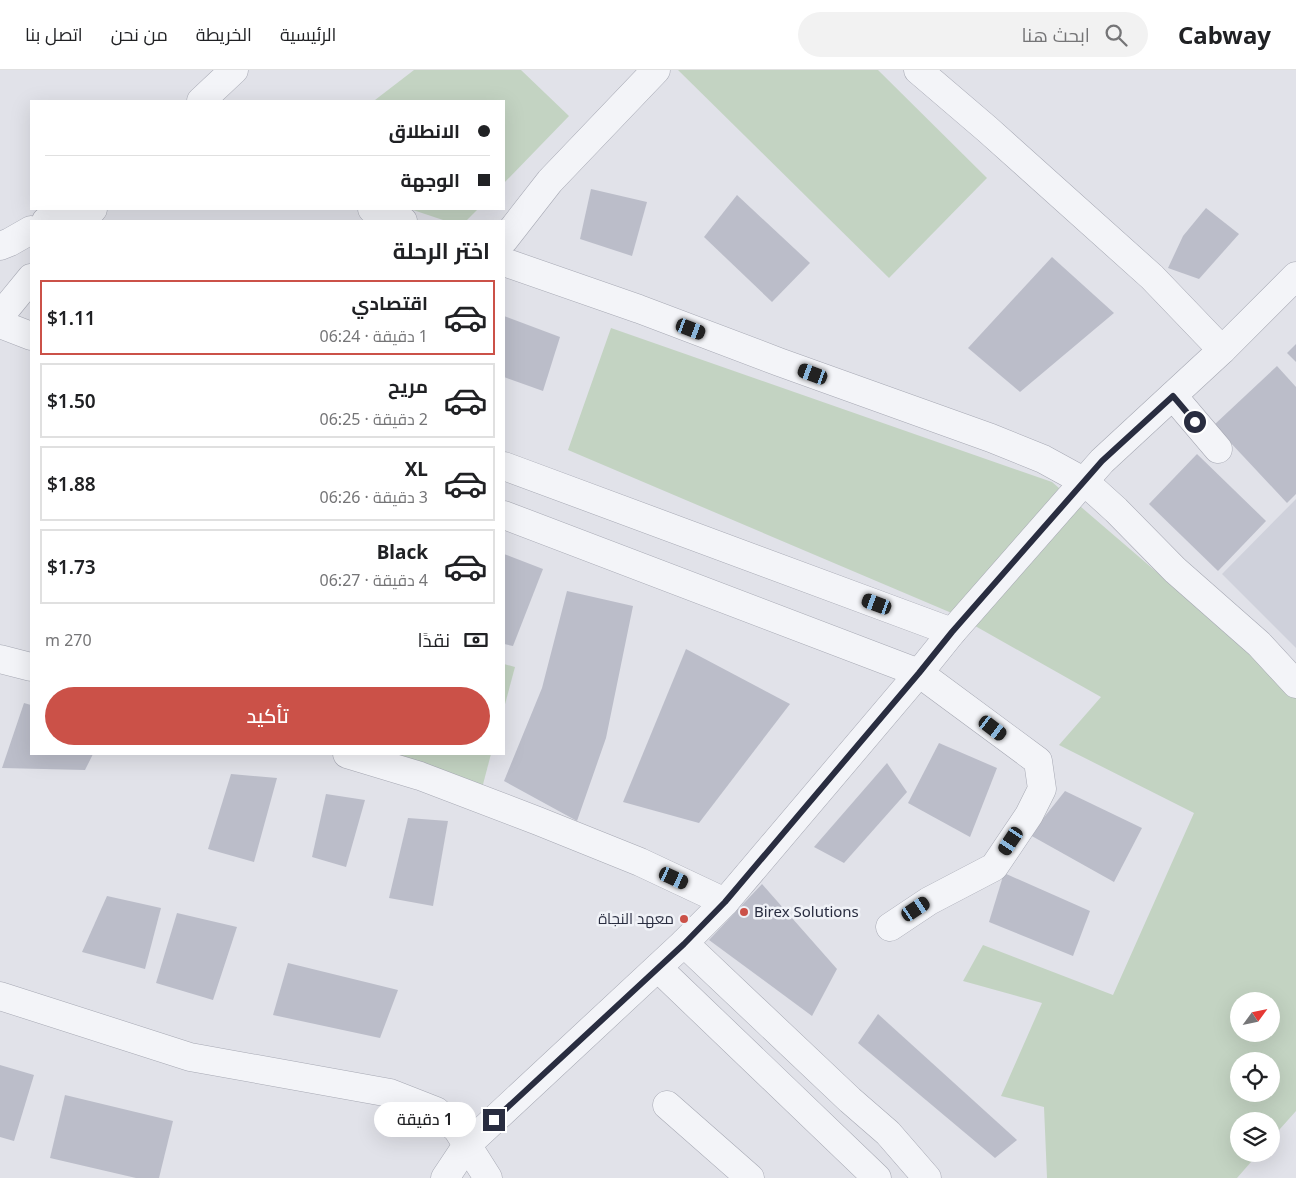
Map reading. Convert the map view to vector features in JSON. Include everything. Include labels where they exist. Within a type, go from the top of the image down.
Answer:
[{"type":"street","points":[[202,100],[234,70]]},
{"type":"street","points":[[505,239],[550,182],[656,70]]},
{"type":"street","points":[[918,70],[987,128],[1152,277],[1222,350]]},
{"type":"street","points":[[48,220],[63,210]]},
{"type":"street","points":[[83,220],[92,210]]},
{"type":"street","points":[[375,210],[400,220]]},
{"type":"street","points":[[0,246],[30,231]]},
{"type":"street","points":[[505,262],[639,309],[779,362],[991,438],[1043,459],[1085,482],[1116,510],[1175,570],[1260,644],[1296,684]]},
{"type":"street","points":[[444,1178],[467,1146],[684,944],[725,902],[952,632],[1102,461],[1222,350],[1296,276]]},
{"type":"street","points":[[0,316],[21,286]]},
{"type":"street","points":[[0,324],[30,336]]},
{"type":"street","points":[[1173,396],[1218,449]]},
{"type":"street","points":[[505,466],[952,632]]},
{"type":"street","points":[[505,515],[919,673],[1038,761],[1042,789],[1029,815],[994,867],[928,901],[890,927]]},
{"type":"street","points":[[0,658],[30,667]]},
{"type":"street","points":[[350,755],[420,776],[538,821],[640,862],[725,902]]},
{"type":"street","points":[[684,944],[850,1100],[888,1133],[927,1178]]},
{"type":"street","points":[[658,968],[877,1178]]},
{"type":"street","points":[[0,996],[190,1057],[390,1093],[436,1111],[457,1129],[488,1178]]},
{"type":"street","points":[[667,1105],[750,1178]]},
{"type":"shaded area","points":[[1296,499],[1296,648],[1222,574]]},
{"type":"green space","points":[[414,70],[521,70],[569,116],[505,182],[505,100],[375,100]]},
{"type":"green space","points":[[678,70],[878,70],[987,178],[889,278]]},
{"type":"green space","points":[[413,210],[477,210],[467,220],[443,220]]},
{"type":"green space","points":[[611,328],[1052,482],[1296,692],[1296,1111],[1280,1129],[1280,1112],[1230,1112],[1230,1162],[1251,1162],[1237,1178],[1047,1178],[1044,1107],[1001,1096],[1042,1003],[963,981],[983,945],[1113,995],[1194,813],[1059,745],[1101,697],[954,614],[568,450]]},
{"type":"green space","points":[[505,664],[515,667],[505,704]]},
{"type":"green space","points":[[347,755],[491,755],[481,792]]},
{"type":"building","points":[[591,189],[647,202],[632,256],[580,239]]},
{"type":"building","points":[[737,195],[810,263],[772,302],[704,237]]},
{"type":"building","points":[[1206,208],[1239,234],[1199,279],[1168,268],[1183,236]]},
{"type":"building","points":[[1052,257],[1114,313],[1020,392],[968,348]]},
{"type":"building","points":[[505,316],[560,337],[543,391],[505,377]]},
{"type":"building","points":[[1296,344],[1296,362],[1287,353]]},
{"type":"building","points":[[1277,366],[1296,387],[1296,494],[1287,503],[1214,425]]},
{"type":"building","points":[[1197,454],[1266,521],[1218,571],[1149,504]]},
{"type":"building","points":[[505,554],[543,569],[513,646],[505,644]]},
{"type":"building","points":[[567,591],[633,606],[606,738],[577,821],[504,781],[542,688]]},
{"type":"building","points":[[686,649],[790,704],[699,823],[623,802]]},
{"type":"building","points":[[24,703],[30,705],[30,755],[92,755],[85,770],[2,768]]},
{"type":"building","points":[[939,743],[997,768],[970,837],[908,803]]},
{"type":"building","points":[[887,763],[907,792],[844,863],[814,847]]},
{"type":"building","points":[[231,774],[277,778],[254,862],[208,849]]},
{"type":"building","points":[[1065,791],[1142,828],[1114,882],[1030,835]]},
{"type":"building","points":[[326,794],[365,800],[346,867],[312,857]]},
{"type":"building","points":[[408,818],[448,821],[433,906],[389,898]]},
{"type":"building","points":[[1004,873],[1090,911],[1073,956],[989,922]]},
{"type":"building","points":[[762,884],[837,969],[812,1016],[709,940]]},
{"type":"building","points":[[107,896],[161,908],[145,969],[82,952]]},
{"type":"building","points":[[177,913],[237,927],[213,1000],[156,983]]},
{"type":"building","points":[[288,963],[398,990],[380,1038],[273,1015]]},
{"type":"building","points":[[878,1014],[1017,1140],[995,1158],[858,1043]]},
{"type":"building","points":[[0,1065],[34,1075],[14,1141],[0,1137]]},
{"type":"building","points":[[65,1095],[173,1121],[159,1178],[136,1178],[50,1158]]},
{"type":"place","name":"Birex Solutions","points":[[744,912]]},
{"type":"place","name":"معهد النجاة","points":[[684,919]]},
{"type":"route","points":[[494,1120],[684,944],[725,902],[952,632],[1102,461],[1173,396],[1195,422]]}]
